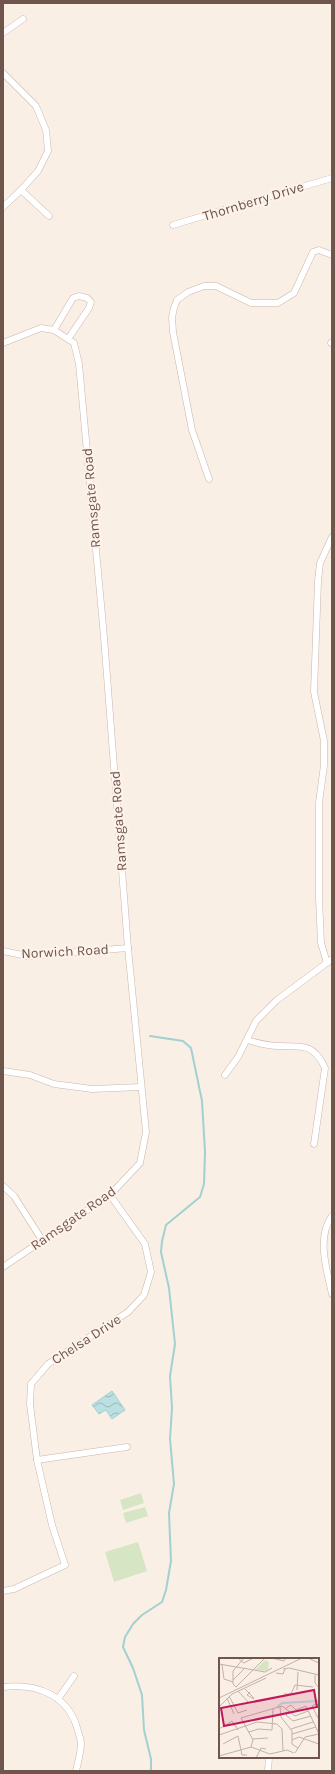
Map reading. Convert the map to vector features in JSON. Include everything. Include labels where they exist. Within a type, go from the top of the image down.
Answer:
[{"type":"street","points":[[3,33],[23,19]]},
{"type":"street","points":[[3,73],[36,106],[46,130],[48,151],[38,171],[3,207]]},
{"type":"street","name":"Thornberry Drive","points":[[173,225],[332,178]]},
{"type":"street","points":[[21,190],[49,216]]},
{"type":"street","points":[[209,479],[196,445],[172,332],[172,317],[177,300],[188,292],[204,286],[216,286],[251,304],[278,303],[294,293],[313,252],[319,250],[332,256]]},
{"type":"street","points":[[54,330],[73,298],[79,296],[87,298],[91,302],[89,308],[68,339]]},
{"type":"street","name":"Ramsgate Road","points":[[3,343],[41,328],[54,330],[74,343],[79,364],[104,637],[128,948],[146,1132],[140,1163],[110,1195],[3,1267]]},
{"type":"street","points":[[225,1075],[230,1070],[256,1021],[277,1000],[329,961],[321,943],[319,898],[319,803],[324,765],[324,741],[314,692],[320,563],[332,537]]},
{"type":"street","name":"Norwich Road","points":[[3,951],[27,956],[128,948]]},
{"type":"street","points":[[247,1040],[262,1044],[304,1046],[313,1051],[321,1060],[324,1068],[314,1144]]},
{"type":"street","points":[[3,1071],[30,1075],[54,1084],[92,1089],[141,1087]]},
{"type":"street","points":[[3,1186],[14,1196],[42,1240]]},
{"type":"street","name":"Chelsa Drive","points":[[3,1591],[14,1589],[65,1566],[52,1525],[37,1460],[30,1404],[31,1384],[48,1364],[128,1312],[144,1296],[152,1272],[145,1244],[110,1195]]},
{"type":"street","points":[[332,1216],[327,1229],[324,1253],[332,1294]]},
{"type":"street","points":[[37,1460],[127,1448]]},
{"type":"street","points":[[58,1699],[74,1676]]},
{"type":"street","points":[[3,1686],[16,1685],[36,1688],[52,1695],[64,1704],[76,1723],[81,1743],[76,1771]]},
{"type":"street","points":[[268,1771],[270,1758]]},
{"type":"green space","points":[[141,1493],[144,1503],[123,1510],[120,1500]]},
{"type":"green space","points":[[145,1507],[148,1516],[126,1523],[123,1513]]},
{"type":"green space","points":[[138,1542],[147,1571],[114,1582],[105,1552]]},
{"type":"water","points":[[112,1391],[125,1410],[112,1419],[106,1410],[99,1414],[92,1405]]},
{"type":"waterway","points":[[150,1036],[183,1041],[191,1048],[202,1101],[205,1152],[204,1184],[200,1197],[166,1225],[161,1252],[169,1288],[175,1344],[170,1376],[172,1408],[170,1439],[174,1484],[169,1513],[171,1561],[166,1590],[162,1602],[142,1615],[133,1624],[125,1637],[123,1647],[133,1668],[142,1695],[144,1730],[151,1759],[151,1771]]}]
